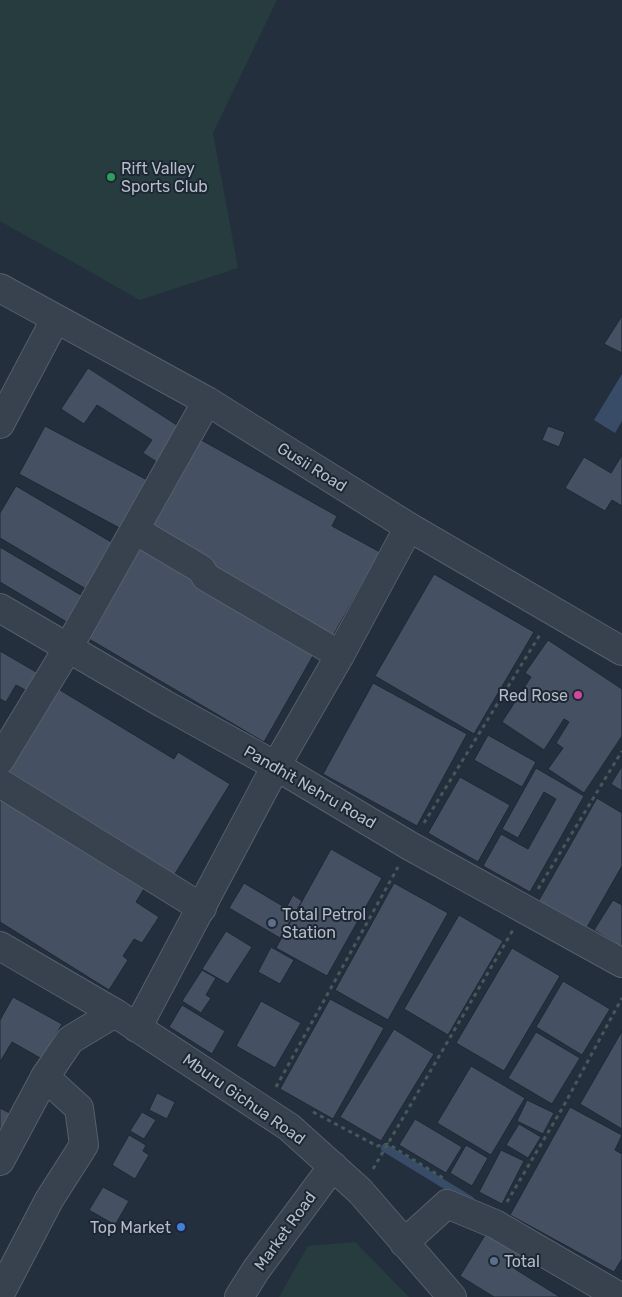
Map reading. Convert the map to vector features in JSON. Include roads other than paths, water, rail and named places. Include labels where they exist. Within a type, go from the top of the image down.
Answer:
[{"type":"street","name":"Gusii Road","points":[[0,288],[207,402],[408,527],[622,651]]},
{"type":"street","points":[[0,424],[55,320]]},
{"type":"street","points":[[0,760],[68,648],[207,402]]},
{"type":"street","points":[[137,1028],[276,766],[340,655],[408,527]]},
{"type":"street","points":[[135,530],[201,569],[206,577],[340,655]]},
{"type":"street","name":"Pandhit Nehru Road","points":[[0,608],[276,766],[410,846],[524,911],[622,963]]},
{"type":"street","points":[[0,783],[202,908]]},
{"type":"street","name":"Mburu Gichua Road","points":[[3,956],[114,1013],[289,1127],[360,1190],[452,1297]]},
{"type":"street","points":[[0,1161],[45,1077],[70,1040],[114,1013]]},
{"type":"street","points":[[0,1294],[49,1200],[84,1145],[79,1108],[45,1077]]},
{"type":"street","name":"Market Road","points":[[239,1297],[256,1270],[333,1166]]},
{"type":"street","points":[[404,1243],[447,1204],[495,1224],[620,1297]]},
{"type":"water","points":[[622,374],[622,421],[615,433],[594,420]]},
{"type":"waterway","points":[[385,1148],[470,1200]]},
{"type":"place","name":"Rift Valley Sports Club","points":[[111,177]]},
{"type":"place","name":"Red Rose","points":[[578,695]]},
{"type":"place","name":"Total Petrol Station","points":[[272,923]]},
{"type":"place","name":"Top Market","points":[[181,1227]]},
{"type":"place","name":"Total","points":[[494,1261]]}]
